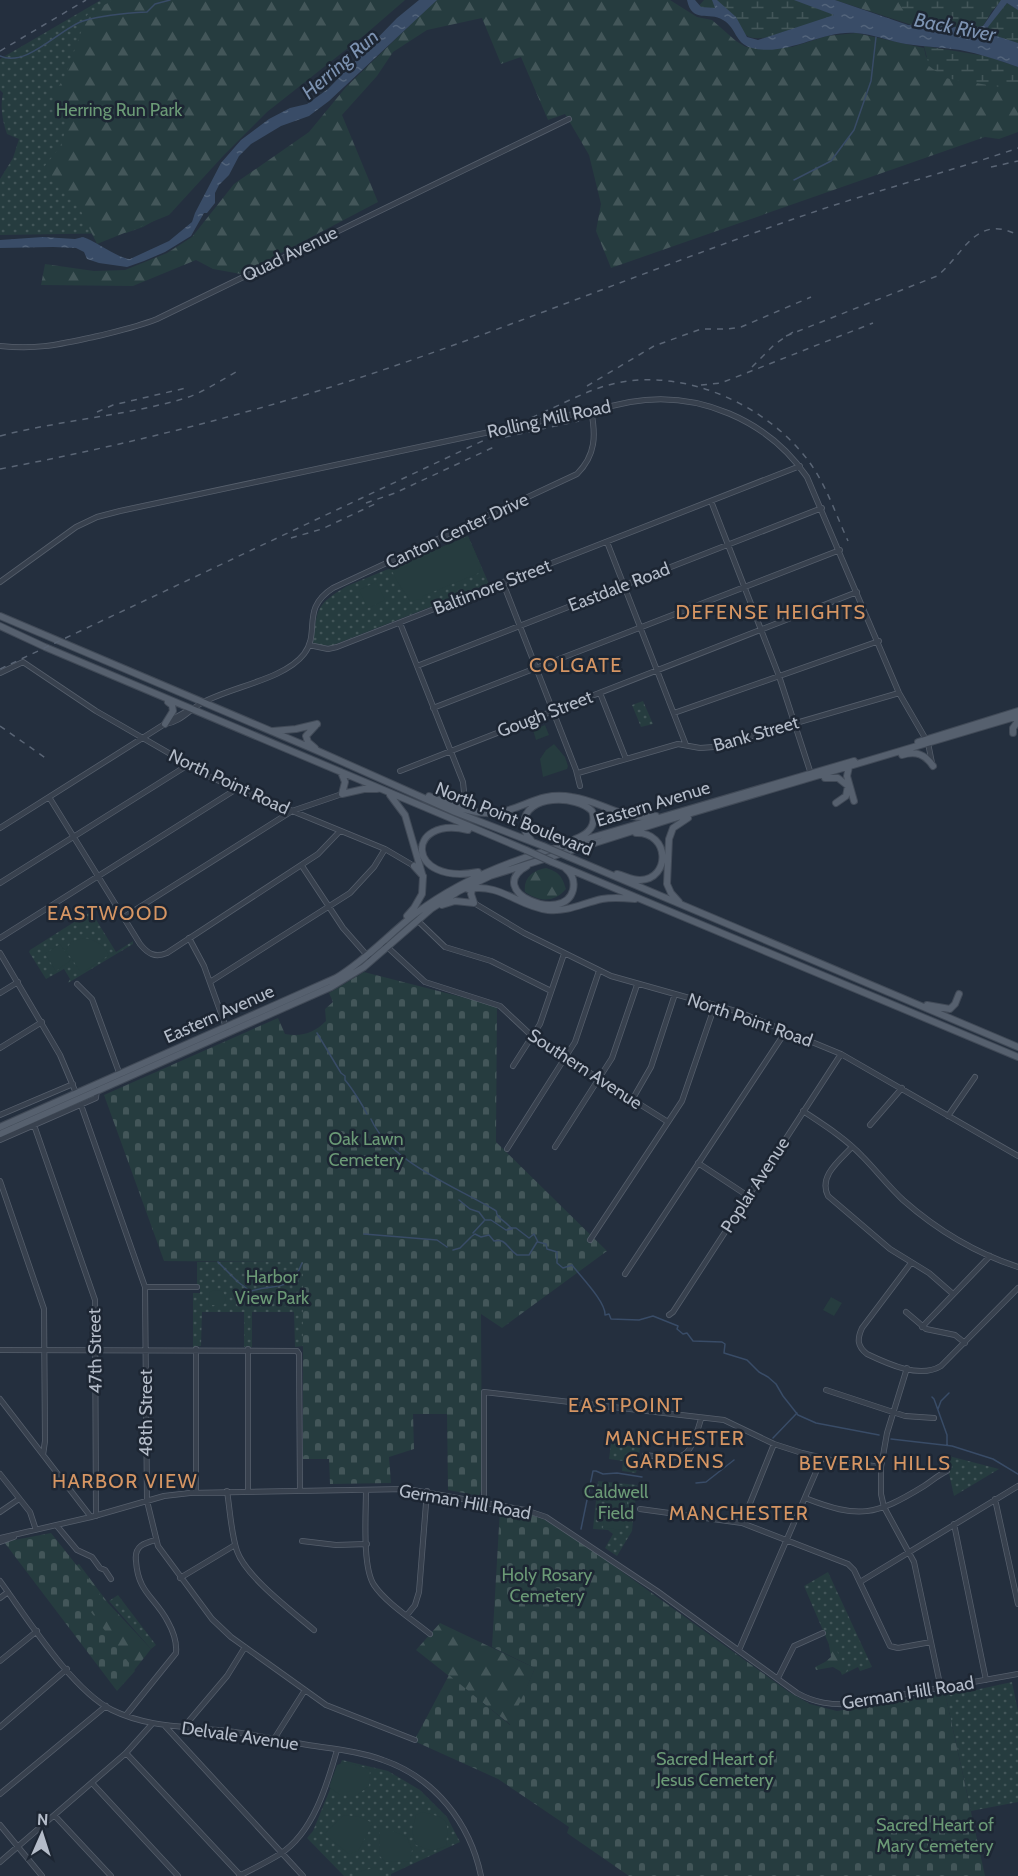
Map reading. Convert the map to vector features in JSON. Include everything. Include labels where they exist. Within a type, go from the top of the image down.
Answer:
[{"type":"main road","name":"North Point Boulevard","points":[[0,616],[318,751],[455,812],[569,856],[1018,1047]]},
{"type":"main road","name":"North Point Boulevard","points":[[0,626],[563,867],[1018,1058]]},
{"type":"main road","points":[[152,692],[172,705],[173,714],[165,724]]},
{"type":"main road","name":"Eastern Avenue","points":[[0,1134],[78,1099],[96,1088],[338,981],[370,959],[396,930],[442,895],[488,870],[603,840],[1018,711]]},
{"type":"main road","name":"Eastern Avenue","points":[[927,741],[1018,716]]},
{"type":"main road","points":[[1013,733],[1012,728],[1018,721]]},
{"type":"main road","points":[[271,731],[317,724],[307,733],[306,738],[318,751]]},
{"type":"main road","points":[[863,761],[912,753],[927,757],[933,766]]},
{"type":"main road","name":"Eastern Avenue","points":[[385,944],[459,891],[540,856],[671,814],[863,761]]},
{"type":"main road","points":[[836,803],[846,796],[848,767]]},
{"type":"main road","points":[[341,772],[345,782],[342,794],[364,789],[385,791],[405,816],[423,876],[423,888],[418,902],[396,930]]},
{"type":"main road","points":[[812,776],[834,777],[848,786],[854,801]]},
{"type":"main road","points":[[392,784],[477,813],[497,813],[513,809],[532,800],[563,795],[592,801],[617,813],[634,817],[671,814]]},
{"type":"main road","points":[[541,845],[527,835],[524,825],[525,816],[531,807],[546,802],[566,801],[584,804],[592,811],[593,824],[586,834],[540,856],[521,869],[515,881],[517,892],[532,901],[555,905],[564,902],[573,892],[574,881],[563,867]]},
{"type":"main road","points":[[684,906],[675,899],[667,884],[670,831],[683,820],[712,807]]},
{"type":"main road","points":[[488,870],[465,874],[438,871],[425,861],[422,846],[429,834],[442,829],[466,829],[496,838]]},
{"type":"main road","points":[[603,840],[638,832],[646,833],[660,844],[663,854],[657,872],[645,879],[632,879],[605,872]]},
{"type":"main road","points":[[414,866],[423,876]]},
{"type":"main road","points":[[431,909],[455,901],[474,903],[471,894],[477,882]]},
{"type":"main road","points":[[459,891],[472,888],[493,888],[525,904],[547,910],[578,908],[604,899],[642,900]]},
{"type":"main road","points":[[911,1002],[950,1009],[955,1004],[958,994]]},
{"type":"main road","points":[[962,1024],[971,1034],[996,1048]]},
{"type":"main road","name":"Eastern Avenue","points":[[0,1127],[78,1099]]},
{"type":"street","name":"Quad Avenue","points":[[0,346],[29,348],[59,346],[131,328],[156,319],[568,119]]},
{"type":"street","name":"Rolling Mill Road","points":[[0,582],[76,527],[109,514],[591,410],[653,399],[687,401],[710,406],[758,429],[776,442],[800,466],[822,508],[899,693],[927,741],[933,766]]},
{"type":"street","name":"Canton Center Drive","points":[[309,645],[311,620],[315,607],[333,588],[577,474],[586,463],[594,445],[595,432],[591,410]]},
{"type":"street","name":"Baltimore Street","points":[[309,645],[333,649],[800,466]]},
{"type":"street","points":[[711,501],[779,676],[812,776]]},
{"type":"street","name":"Eastdale Road","points":[[417,666],[822,508]]},
{"type":"street","points":[[607,542],[686,745]]},
{"type":"street","points":[[433,708],[840,550]]},
{"type":"street","points":[[503,583],[578,773],[580,786]]},
{"type":"street","name":"Gough Street","points":[[400,771],[857,592]]},
{"type":"street","points":[[400,623],[463,784],[464,792]]},
{"type":"street","points":[[675,713],[879,641]]},
{"type":"street","points":[[0,828],[142,738],[202,703],[286,669],[299,660],[309,645]]},
{"type":"street","name":"North Point Road","points":[[0,673],[23,662],[75,698],[188,765],[385,849],[414,866]]},
{"type":"street","points":[[600,693],[626,759]]},
{"type":"street","name":"Bank Street","points":[[578,773],[678,744],[700,748],[714,747],[899,693]]},
{"type":"street","points":[[0,883],[188,765]]},
{"type":"street","points":[[0,938],[238,788]]},
{"type":"street","points":[[124,917],[292,811],[342,794]]},
{"type":"street","points":[[49,797],[140,944],[152,955],[166,954],[302,866],[325,849],[340,831]]},
{"type":"street","points":[[210,982],[350,893],[364,879],[385,849]]},
{"type":"street","points":[[302,866],[347,933],[370,959]]},
{"type":"street","name":"North Point Road","points":[[474,903],[524,933],[599,971],[637,985],[715,1005],[841,1054],[1018,1156]]},
{"type":"street","points":[[417,920],[441,945],[490,961],[552,991]]},
{"type":"street","points":[[189,938],[204,966],[227,1030]]},
{"type":"street","name":"Southern Avenue","points":[[385,944],[425,982],[496,1003],[532,1036],[668,1122]]},
{"type":"street","name":"48th Street","points":[[0,953],[42,1022],[73,1084],[145,1287],[147,1501],[156,1540],[180,1578],[212,1619],[245,1647],[326,1705],[415,1740]]},
{"type":"street","points":[[513,1066],[543,1018],[564,954]]},
{"type":"street","points":[[507,1149],[566,1058],[578,1035],[599,971]]},
{"type":"street","points":[[0,993],[18,982]]},
{"type":"street","points":[[77,984],[92,999],[121,1077]]},
{"type":"street","points":[[555,1147],[614,1053],[637,985]]},
{"type":"street","points":[[632,1100],[654,1059],[675,994]]},
{"type":"street","points":[[590,1240],[688,1089],[715,1005]]},
{"type":"street","points":[[0,1048],[42,1022]]},
{"type":"street","points":[[626,1274],[786,1031]]},
{"type":"street","name":"Poplar Avenue","points":[[669,1315],[841,1054]]},
{"type":"street","points":[[948,1116],[975,1077]]},
{"type":"street","points":[[0,1115],[73,1084]]},
{"type":"street","name":"Eastern Avenue","points":[[0,1140],[34,1125],[78,1099],[96,1098],[96,1088]]},
{"type":"street","points":[[870,1125],[902,1088]]},
{"type":"street","points":[[804,1111],[852,1147],[896,1192],[953,1239],[1018,1267]]},
{"type":"street","name":"47th Street","points":[[34,1125],[93,1293],[95,1305],[94,1517]]},
{"type":"street","points":[[852,1147],[827,1175],[826,1192],[882,1243],[929,1273],[953,1294]]},
{"type":"street","points":[[698,1163],[748,1196]]},
{"type":"street","points":[[0,1181],[44,1309],[45,1441],[43,1455]]},
{"type":"street","points":[[922,1326],[990,1256]]},
{"type":"street","points":[[911,1263],[880,1302],[862,1328],[858,1338],[860,1347],[867,1354],[907,1368],[921,1371],[937,1368],[965,1343],[1018,1288]]},
{"type":"street","points":[[145,1287],[197,1287]]},
{"type":"street","points":[[906,1312],[922,1326],[955,1335],[965,1343]]},
{"type":"street","points":[[196,1349],[196,1492]]},
{"type":"street","points":[[0,1350],[248,1349],[297,1351],[299,1354],[300,1491]]},
{"type":"street","points":[[248,1349],[248,1492]]},
{"type":"street","points":[[907,1368],[886,1433],[880,1490],[884,1508],[916,1568],[941,1689]]},
{"type":"street","points":[[826,1390],[892,1412],[916,1418],[934,1418]]},
{"type":"street","points":[[484,1502],[484,1392],[701,1419],[718,1419],[730,1422],[774,1444],[822,1458],[882,1467]]},
{"type":"street","points":[[0,1399],[94,1517]]},
{"type":"street","points":[[645,1455],[673,1458],[683,1455],[693,1444],[701,1419]]},
{"type":"street","points":[[742,1523],[774,1444]]},
{"type":"street","points":[[740,1650],[822,1458]]},
{"type":"street","points":[[806,1498],[839,1510],[866,1512],[884,1508],[947,1471]]},
{"type":"street","points":[[0,1474],[30,1512],[36,1530],[0,1542]]},
{"type":"street","points":[[860,1582],[1018,1486]]},
{"type":"street","name":"German Hill Road","points":[[0,1538],[94,1517],[170,1495],[196,1492],[397,1488],[427,1491],[529,1511],[552,1521],[803,1696],[828,1704],[851,1704],[1018,1674]]},
{"type":"street","points":[[366,1490],[368,1570],[373,1583],[381,1594],[430,1634]]},
{"type":"street","points":[[227,1491],[235,1545],[242,1561],[256,1578],[314,1630]]},
{"type":"street","points":[[407,1615],[415,1605],[419,1592],[427,1491]]},
{"type":"street","points":[[0,1512],[20,1499]]},
{"type":"street","points":[[995,1499],[1018,1604]]},
{"type":"street","points":[[640,1509],[742,1523],[844,1562],[854,1570],[890,1646],[898,1648],[932,1642]]},
{"type":"street","points":[[954,1524],[986,1680]]},
{"type":"street","points":[[57,1526],[77,1550],[92,1557],[111,1579]]},
{"type":"street","points":[[126,1715],[176,1653],[176,1644],[169,1624],[143,1588],[138,1576],[135,1559],[137,1551],[144,1543],[156,1540]]},
{"type":"street","points":[[302,1541],[336,1545],[367,1544]]},
{"type":"street","points":[[180,1578],[235,1545]]},
{"type":"street","name":"Delvale Avenue","points":[[0,1581],[86,1692],[106,1706],[152,1724],[226,1731],[384,1760],[408,1772],[428,1786],[452,1810],[472,1845],[481,1876]]},
{"type":"street","points":[[0,1598],[8,1592]]},
{"type":"street","points":[[0,1661],[37,1631]]},
{"type":"street","points":[[778,1678],[794,1646],[823,1633]]},
{"type":"street","points":[[183,1728],[227,1676],[245,1647]]},
{"type":"street","points":[[176,1653],[184,1655]]},
{"type":"street","points":[[0,1727],[67,1669]]},
{"type":"street","points":[[274,1739],[305,1690]]},
{"type":"street","points":[[0,1794],[106,1706]]},
{"type":"street","points":[[0,1862],[126,1753],[152,1724]]},
{"type":"street","points":[[165,1726],[303,1876]]},
{"type":"street","points":[[126,1753],[240,1876],[282,1853],[305,1828],[321,1794],[337,1750]]},
{"type":"street","points":[[92,1783],[178,1876]]},
{"type":"street","points":[[55,1816],[111,1876]]},
{"type":"street","points":[[0,1825],[42,1876]]},
{"type":"green space","name":"Herring Run Park","points":[[101,0],[272,0],[164,215],[143,227],[126,233],[0,235],[0,179],[13,158],[19,139],[7,134],[4,124],[3,93],[0,90],[0,59]]},
{"type":"green space","name":"Herring Run Park","points":[[113,0],[405,0],[267,112],[169,215],[97,244],[78,205],[44,167],[60,147],[69,120],[52,96],[65,77],[87,15]]},
{"type":"green space","points":[[436,0],[670,0],[697,17],[712,20],[746,47],[792,47],[827,36],[856,33],[924,48],[926,57],[992,84],[1018,90],[1018,132],[999,139],[985,137],[611,268],[596,231],[601,204],[589,155],[565,114],[548,120],[521,57],[501,64],[482,18],[427,30],[393,52],[377,76],[342,115],[378,202],[241,274],[213,269],[196,260],[133,286],[41,285],[45,264],[94,271],[125,270],[167,253],[192,237],[234,184],[309,132],[346,87]]},
{"type":"green space","points":[[704,0],[796,0],[835,15],[776,36],[753,38],[740,29],[732,16],[696,9]]},
{"type":"green space","points":[[835,0],[897,0],[912,25]]},
{"type":"green space","points":[[897,0],[1002,0],[983,26],[973,28],[912,25]]},
{"type":"green space","points":[[1007,3],[1018,10],[1018,43],[983,32]]},
{"type":"green space","points":[[924,46],[986,56],[1018,67],[1018,90],[945,78],[929,66]]},
{"type":"green space","points":[[468,536],[489,584],[331,646],[313,644],[319,609],[329,598],[347,586]]},
{"type":"green space","points":[[468,536],[481,566],[479,573],[423,596],[422,599],[410,601],[391,569]]},
{"type":"green space","points":[[376,582],[385,600],[368,608],[359,590]]},
{"type":"green space","points":[[643,701],[653,724],[641,727],[632,705]]},
{"type":"green space","points":[[545,725],[549,735],[536,740],[533,730]]},
{"type":"green space","points":[[554,744],[565,757],[567,769],[543,777],[540,759]]},
{"type":"green space","points":[[546,868],[559,875],[566,889],[557,897],[547,900],[536,898],[525,892],[527,879],[537,871]]},
{"type":"green space","points":[[90,912],[116,952],[133,941],[133,944],[68,983],[70,979],[64,969],[46,979],[29,952],[30,950]]},
{"type":"green space","points":[[83,938],[99,943],[109,955],[85,971],[80,971],[66,950],[71,942]]},
{"type":"green space","points":[[60,944],[71,960],[56,971],[45,954]]},
{"type":"green space","name":"Oak Lawn Cemetery","points":[[364,972],[497,1006],[496,1142],[607,1251],[502,1328],[481,1314],[482,1488],[479,1496],[448,1490],[447,1414],[413,1414],[414,1449],[389,1457],[391,1483],[330,1484],[329,1459],[303,1459],[303,1262],[164,1261],[104,1095],[278,1018],[285,1034],[297,1035],[317,1029],[326,1021],[325,1009],[333,1002],[329,993]]},
{"type":"green space","name":"Harbor View Park","points":[[197,1262],[303,1262],[303,1346],[295,1347],[294,1312],[252,1312],[252,1347],[244,1347],[244,1312],[202,1312],[201,1346],[193,1347],[193,1293],[200,1293],[200,1286],[197,1285]]},
{"type":"green space","points":[[222,1291],[225,1301],[223,1305],[212,1305],[211,1308],[208,1305],[210,1292]]},
{"type":"green space","points":[[275,1295],[290,1295],[290,1306],[275,1306]]},
{"type":"green space","points":[[831,1297],[842,1303],[834,1316],[823,1310]]},
{"type":"green space","points":[[611,1443],[640,1448],[636,1473],[622,1471],[623,1461],[609,1459]]},
{"type":"green space","points":[[945,1455],[999,1469],[954,1496]]},
{"type":"green space","name":"Caldwell Field","points":[[598,1481],[637,1485],[632,1531],[617,1556],[605,1548],[613,1534],[608,1530],[593,1529]]},
{"type":"green space","points":[[607,1484],[629,1486],[624,1530],[603,1528]]},
{"type":"green space","points":[[500,1509],[529,1514],[545,1520],[592,1550],[789,1692],[810,1704],[837,1711],[945,1693],[985,1876],[629,1876],[567,1833],[569,1827],[498,1779],[414,1741],[449,1675],[510,1725],[535,1668],[492,1647]]},
{"type":"green space","points":[[51,1533],[105,1601],[91,1612],[135,1671],[117,1691],[4,1542]]},
{"type":"green space","points":[[79,1564],[108,1603],[151,1649],[132,1673],[88,1614],[75,1566]]},
{"type":"green space","points":[[828,1572],[872,1667],[860,1671],[858,1667],[842,1675],[804,1586]]},
{"type":"green space","points":[[118,1595],[156,1645],[151,1649],[109,1601]]},
{"type":"green space","points":[[440,1623],[535,1668],[511,1725],[416,1650]]},
{"type":"green space","points":[[832,1642],[848,1671],[843,1673],[833,1667],[816,1670],[815,1667],[831,1657],[829,1645]]},
{"type":"green space","points":[[1012,1682],[1018,1711],[1018,1802],[971,1811],[945,1693],[966,1692]]},
{"type":"green space","points":[[342,1760],[388,1771],[420,1790],[447,1817],[460,1842],[391,1876],[344,1876],[307,1838],[313,1831]]},
{"type":"green space","points":[[345,1762],[370,1769],[369,1786],[357,1795],[340,1795],[329,1787],[337,1765]]},
{"type":"green space","points":[[422,1812],[438,1816],[445,1821],[447,1825],[446,1846],[432,1851],[416,1845],[412,1831],[416,1815]]},
{"type":"green space","points":[[344,1815],[359,1817],[373,1823],[358,1851],[349,1854],[324,1834]]},
{"type":"green space","points":[[380,1831],[392,1831],[407,1837],[412,1850],[410,1861],[385,1862],[379,1855]]},
{"type":"green space","points":[[377,1867],[380,1876],[355,1876],[354,1873]]},
{"type":"water","name":"Herring Run","points":[[419,0],[437,0],[329,101],[309,116],[281,126],[251,144],[239,156],[229,175],[219,185],[215,193],[215,203],[207,213],[204,213],[191,236],[165,252],[127,267],[87,259],[84,252],[76,248],[0,248],[0,240],[83,237],[130,259],[169,241],[192,222],[221,163],[241,140],[269,119],[290,108],[307,104],[328,89],[397,18]]},
{"type":"water","points":[[687,0],[695,0],[701,7],[715,8],[712,0],[717,0],[736,17],[747,37],[758,40],[834,15],[794,0],[835,0],[908,25],[973,28],[983,26],[1001,0],[1018,0],[1018,10],[1007,3],[984,32],[1018,43],[1018,67],[960,50],[906,44],[856,33],[830,35],[778,49],[752,48],[742,43],[728,23],[723,20],[697,15],[689,7]]},
{"type":"waterway","points":[[0,56],[21,57],[83,21],[98,17],[147,12],[155,4],[170,0]]},
{"type":"waterway","points":[[794,180],[831,161],[854,130],[871,81],[876,37]]},
{"type":"waterway","points":[[317,1033],[367,1114]]},
{"type":"waterway","points":[[371,1119],[380,1134],[393,1148],[424,1172],[497,1211],[499,1217],[511,1228],[516,1228],[529,1238],[534,1234],[538,1242],[546,1244],[547,1249],[557,1252],[557,1263],[563,1268],[572,1265],[602,1303],[605,1315],[609,1314],[611,1319],[639,1320],[653,1316],[678,1326],[677,1329],[683,1334],[687,1333],[693,1341],[722,1342],[725,1344],[724,1353],[747,1360],[776,1384],[798,1415],[816,1423],[879,1435]]},
{"type":"waterway","points":[[459,1200],[470,1209],[479,1212],[485,1220],[491,1220],[506,1230],[512,1229]]},
{"type":"waterway","points":[[473,1233],[484,1221]]},
{"type":"waterway","points":[[364,1234],[437,1240],[447,1247]]},
{"type":"waterway","points":[[472,1236],[475,1234],[481,1237],[489,1235],[494,1241],[502,1241],[517,1255],[529,1255],[537,1242]]},
{"type":"waterway","points":[[453,1250],[460,1248],[471,1237]]},
{"type":"waterway","points":[[218,1262],[250,1291]]},
{"type":"waterway","points":[[249,1292],[286,1284],[292,1280],[302,1263]]},
{"type":"waterway","points":[[938,1409],[941,1401],[949,1393]]},
{"type":"waterway","points":[[932,1397],[947,1435],[947,1445]]},
{"type":"waterway","points":[[773,1438],[797,1413]]},
{"type":"waterway","points":[[891,1439],[952,1446],[993,1459],[1018,1474]]},
{"type":"waterway","points":[[696,1483],[706,1482],[734,1460]]},
{"type":"waterway","points":[[581,1529],[593,1471],[642,1477]]},
{"type":"railway","points":[[0,51],[86,0]]},
{"type":"railway","points":[[0,469],[181,429],[359,378],[472,339],[808,214],[1018,148]]},
{"type":"railway","points":[[991,167],[1018,161]]},
{"type":"railway","points":[[786,336],[937,276],[972,239],[981,233],[991,229],[1018,235]]},
{"type":"railway","points":[[587,386],[654,346],[701,329],[741,327],[811,297]]},
{"type":"railway","points":[[701,385],[721,383],[873,323]]},
{"type":"railway","points":[[752,367],[775,344],[793,332]]},
{"type":"railway","points":[[0,436],[186,398],[236,372]]},
{"type":"railway","points":[[0,669],[548,410],[590,391],[617,383],[643,380],[670,381],[698,387],[724,396],[772,424],[793,443],[816,472],[848,541]]},
{"type":"railway","points":[[97,412],[113,405],[186,388]]},
{"type":"railway","points":[[505,437],[579,421]]},
{"type":"railway","points":[[366,503],[395,493],[494,447]]},
{"type":"railway","points":[[291,538],[322,529],[377,503]]},
{"type":"railway","points":[[0,726],[47,759]]},
{"type":"district","name":"DEFENSE HEIGHTS","points":[[771,612]]},
{"type":"district","name":"COLGATE","points":[[576,665]]},
{"type":"district","name":"EASTWOOD","points":[[108,913]]},
{"type":"district","name":"EASTPOINT","points":[[626,1405]]},
{"type":"district","name":"MANCHESTER GARDENS","points":[[675,1450]]},
{"type":"district","name":"BEVERLY HILLS","points":[[875,1463]]},
{"type":"district","name":"HARBOR VIEW","points":[[125,1481]]},
{"type":"district","name":"MANCHESTER","points":[[739,1513]]},
{"type":"water label","name":"Back River","points":[[955,27]]},
{"type":"park label","name":"Holy Rosary Cemetery","points":[[547,1585]]},
{"type":"park label","name":"Sacred Heart of Jesus Cemetery","points":[[715,1769]]},
{"type":"park label","name":"Sacred Heart of Mary Cemetery","points":[[935,1835]]}]
